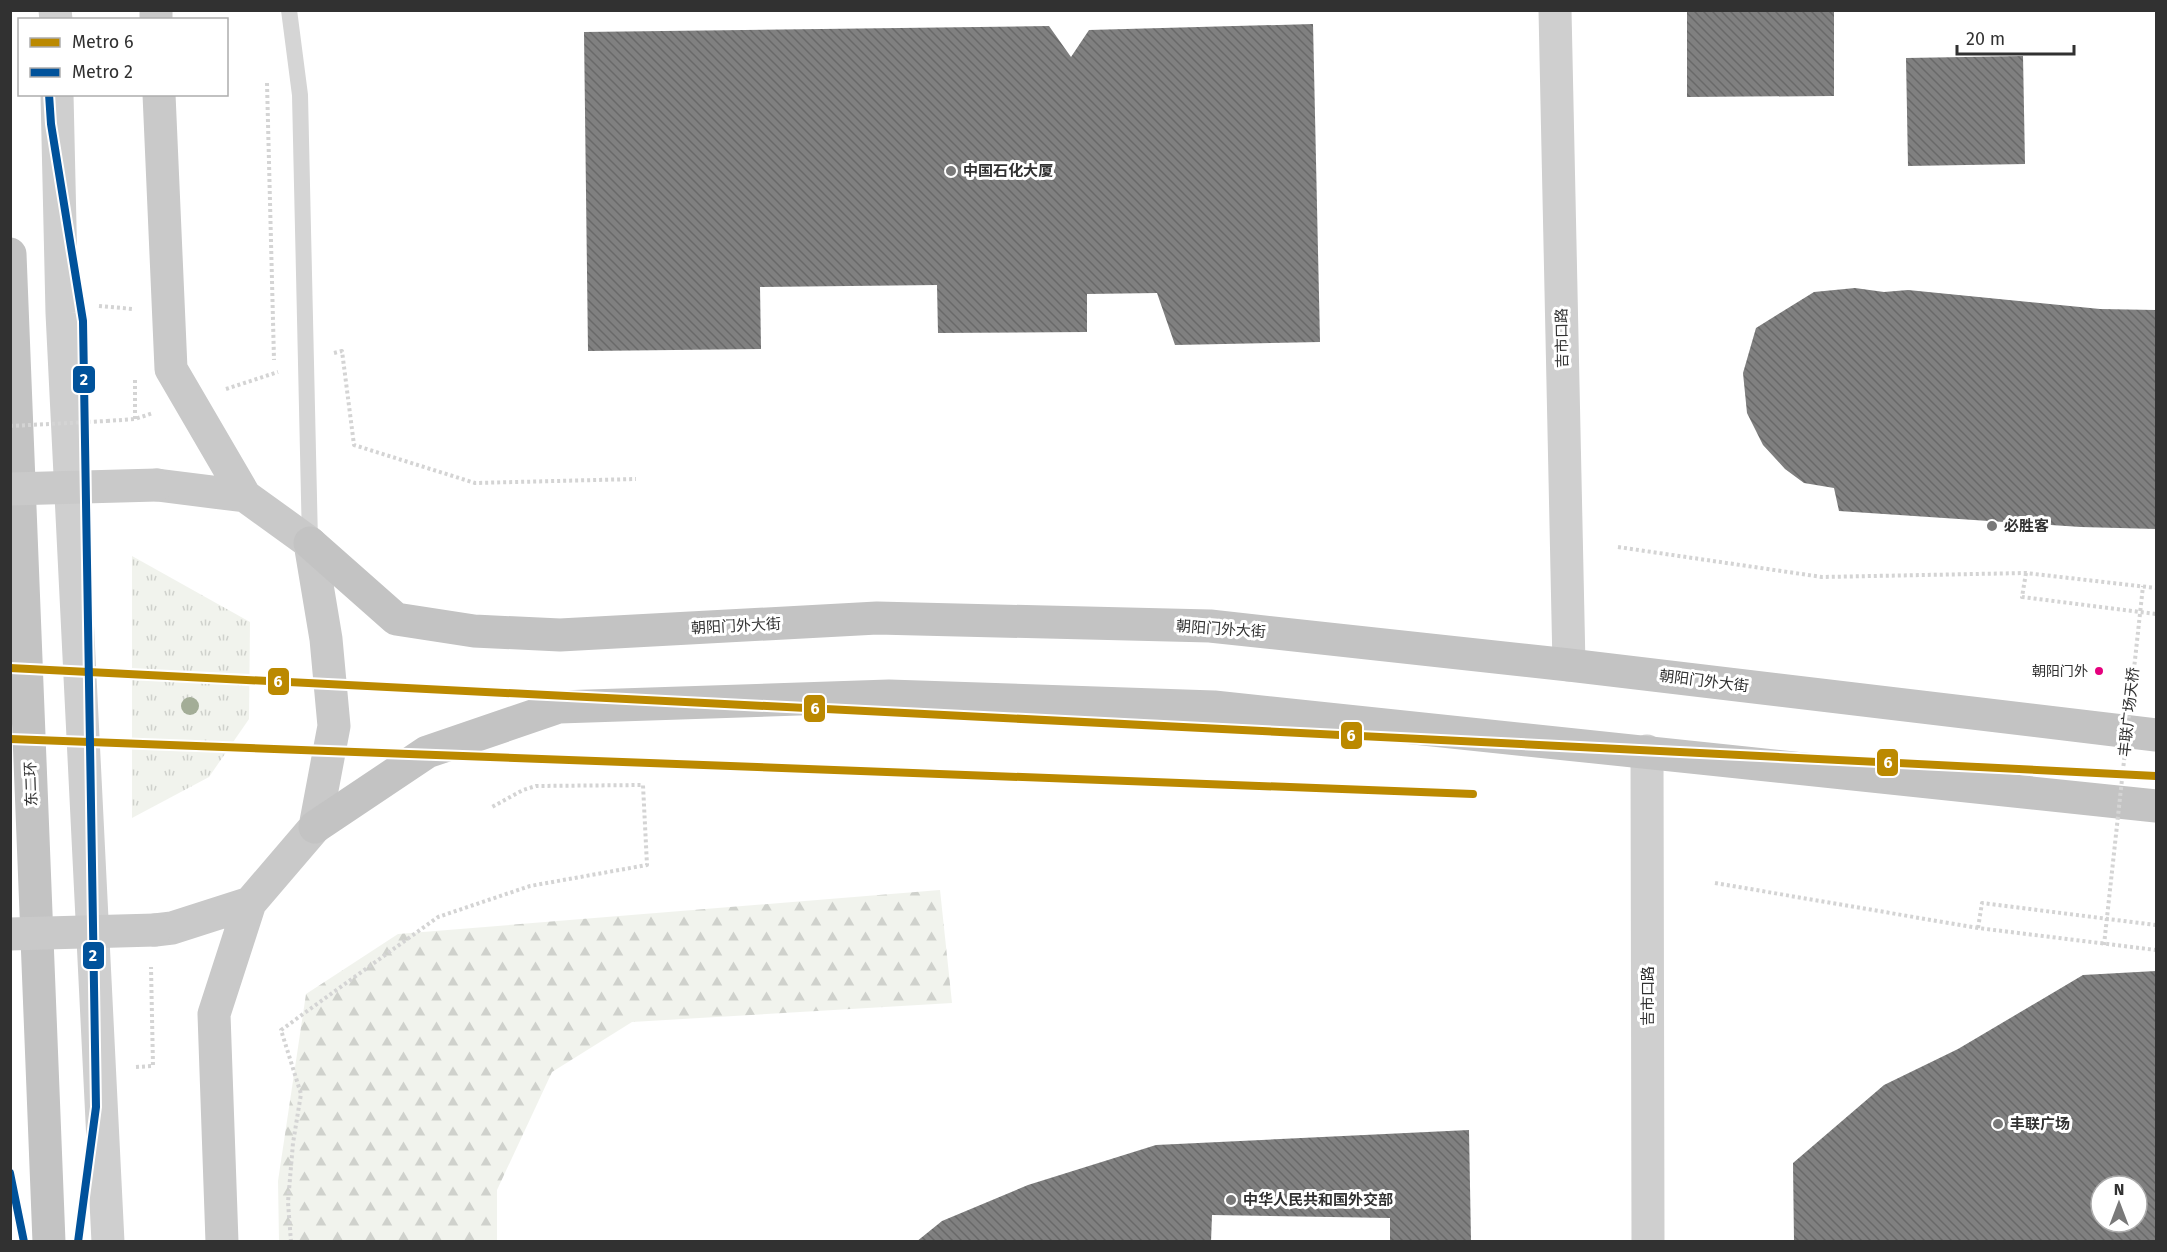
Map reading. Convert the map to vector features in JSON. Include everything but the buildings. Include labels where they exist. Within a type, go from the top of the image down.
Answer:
[{"type":"highway","name":"东二环","points":[[10,254],[49,1242]]},
{"type":"highway","name":"朝阳门外大街","points":[[310,543],[396,619],[474,631],[560,636],[877,618],[1210,626],[1569,665],[2157,735]]},
{"type":"highway","points":[[315,827],[427,753],[559,707],[888,696],[1214,707],[2157,806]]},
{"type":"main road","points":[[159,96],[171,369],[245,496],[310,543],[326,639],[334,726],[315,827],[250,903],[214,1014],[222,1242]]},
{"type":"main road","points":[[10,489],[157,485],[245,496]]},
{"type":"main road","points":[[10,934],[153,943],[172,928],[250,903]]},
{"type":"street","name":"吉市口路","points":[[1555,10],[1569,665]]},
{"type":"street","points":[[57,96],[62,304],[108,1242]]},
{"type":"street","name":"吉市口路","points":[[1647,751],[1648,1242]]},
{"type":"lane","points":[[289,10],[300,95],[310,543]]},
{"type":"path","points":[[267,80],[274,373]]},
{"type":"path","points":[[62,304],[135,309],[135,320]]},
{"type":"path","points":[[342,351],[354,445],[475,483],[636,479]]},
{"type":"path","points":[[135,375],[135,419]]},
{"type":"path","points":[[10,426],[108,421]]},
{"type":"path","points":[[1618,547],[1821,577],[2026,573],[2157,588]]},
{"type":"path","points":[[2026,573],[2022,597],[2157,614]]},
{"type":"path","name":"丰联广场天桥","points":[[2104,945],[2143,586]]},
{"type":"path","points":[[291,1242],[288,1202],[293,1143],[301,1094],[281,1030],[438,916],[530,886],[647,865],[643,784],[536,786],[523,790],[492,807]]},
{"type":"path","points":[[1715,883],[1978,928],[2157,950]]},
{"type":"path","points":[[1978,928],[1982,903],[2157,926]]},
{"type":"path","points":[[99,1070],[153,1066],[153,943]]},
{"type":"green space","points":[[132,556],[250,622],[249,719],[209,777],[132,818]]},
{"type":"green space","points":[[940,890],[952,1003],[632,1022],[552,1072],[497,1190],[497,1241],[279,1241],[278,1181],[306,994],[398,934]]},
{"type":"metro line","name":"2","points":[[49,96],[51,124],[83,321],[96,1107],[78,1242]]},
{"type":"metro line","name":"6","points":[[10,668],[2156,776]]},
{"type":"metro line","name":"6","points":[[10,739],[1473,794]]},
{"type":"metro line","name":"2","points":[[10,1173],[24,1242]]},
{"type":"place","name":"中国石化大厦","points":[[951,171]]},
{"type":"place","name":"必胜客","points":[[1992,526]]},
{"type":"place","name":"朝阳门外","points":[[2099,671]]},
{"type":"place","name":"丰联广场","points":[[1998,1124]]},
{"type":"place","name":"中华人民共和国外交部","points":[[1231,1200]]}]
